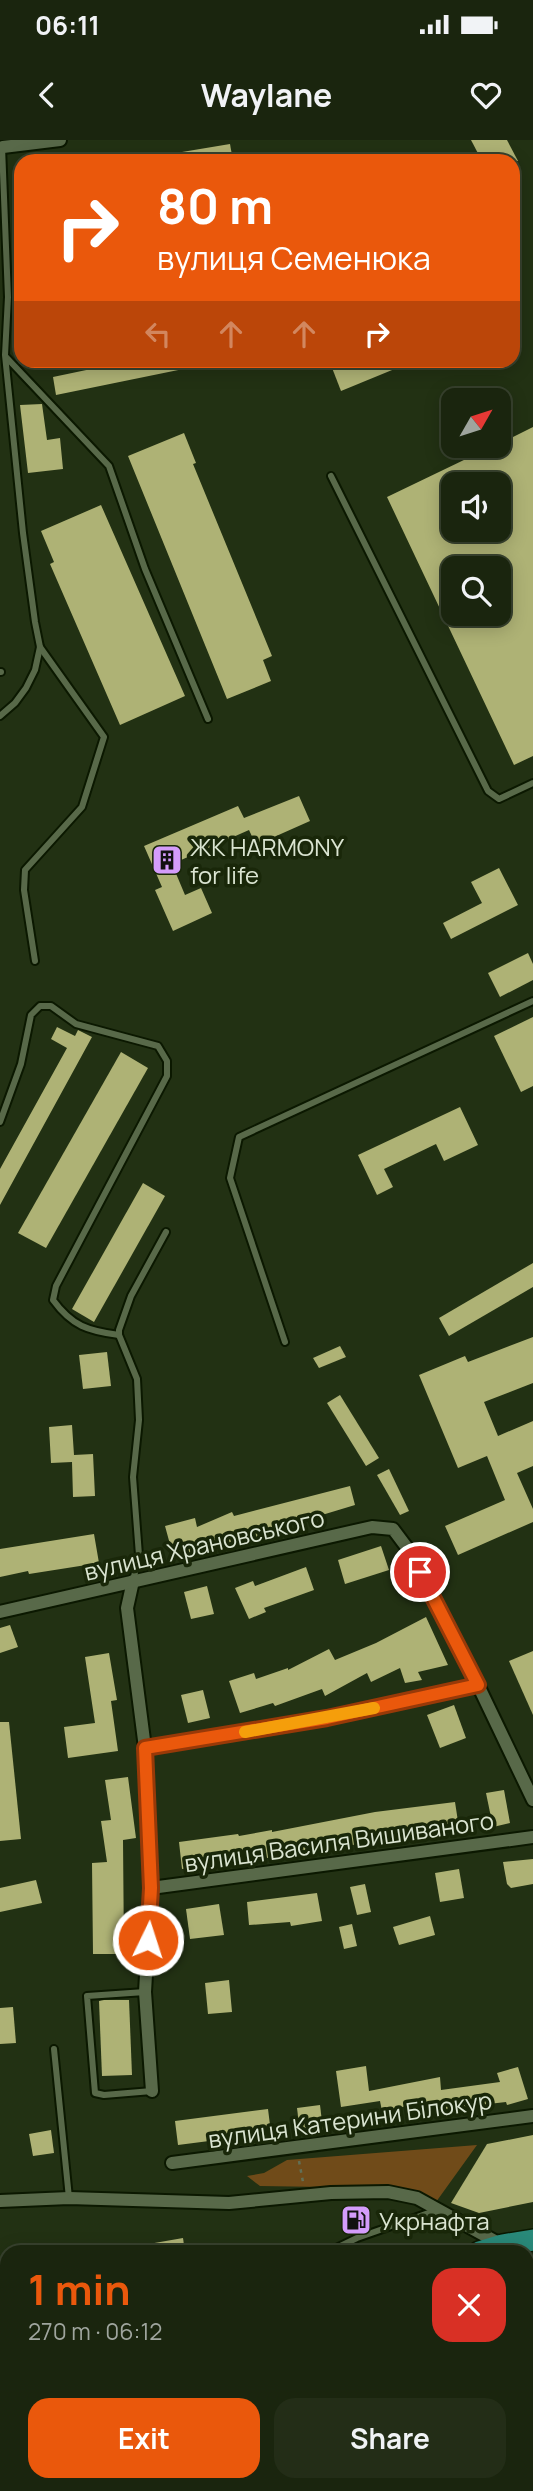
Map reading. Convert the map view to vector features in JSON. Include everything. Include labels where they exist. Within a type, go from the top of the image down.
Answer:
[{"type":"main road","points":[[502,2245],[533,2240]]},
{"type":"street","points":[[1,147],[60,140]]},
{"type":"street","name":"вулиця Храновського","points":[[0,1612],[372,1528],[393,1529],[408,1549],[478,1685]]},
{"type":"street","points":[[133,1581],[127,1608],[145,1748],[151,1888],[145,1992],[152,2091]]},
{"type":"street","points":[[145,1748],[327,1718],[478,1685],[533,1800]]},
{"type":"street","name":"вулиця Василя Вишиваного","points":[[151,1888],[533,1836]]},
{"type":"street","name":"вулиця Катерини Білокур","points":[[172,2164],[533,2116]]},
{"type":"street","points":[[0,2201],[69,2198],[229,2203],[306,2195],[388,2192],[417,2198],[502,2245]]},
{"type":"lane","points":[[0,716],[15,703],[26,688],[35,670],[40,647],[23,533],[5,355],[1,147]]},
{"type":"lane","points":[[5,355],[14,365]]},
{"type":"lane","points":[[17,368],[109,466],[145,569],[208,719]]},
{"type":"lane","points":[[331,476],[488,792],[499,799],[533,783]]},
{"type":"lane","points":[[35,961],[24,890],[25,870],[82,807],[104,737],[40,647]]},
{"type":"lane","points":[[285,1342],[230,1178],[239,1136],[533,1001]]},
{"type":"lane","points":[[0,1122],[21,1064],[31,1015],[40,1006],[51,1006],[76,1024],[158,1046],[167,1061],[167,1076],[56,1286],[53,1300],[67,1319],[95,1332],[119,1335]]},
{"type":"lane","points":[[133,1581],[139,1555],[133,1477],[139,1420],[137,1379],[119,1335],[131,1296],[166,1232]]},
{"type":"lane","points":[[145,1992],[88,1996],[95,2092],[104,2095],[152,2091]]},
{"type":"lane","points":[[54,2049],[69,2198]]},
{"type":"lane","points":[[342,2245],[437,2210]]},
{"type":"path","points":[[297,2147],[306,2195]]},
{"type":"shaded area","points":[[477,2145],[436,2202],[331,2193],[324,2187],[260,2186],[247,2176],[264,2173],[287,2160]]},
{"type":"building","points":[[471,140],[507,140],[514,154],[478,154]]},
{"type":"building","points":[[230,144],[232,154],[170,154]]},
{"type":"building","points":[[96,368],[188,368],[56,395],[53,377]]},
{"type":"building","points":[[332,368],[397,368],[341,391]]},
{"type":"building","points":[[42,404],[47,440],[60,438],[63,469],[28,473],[20,405]]},
{"type":"building","points":[[533,427],[533,756],[514,765],[448,626],[511,626],[511,556],[441,556],[441,611],[387,497],[468,458],[511,458],[511,438]]},
{"type":"building","points":[[184,433],[196,463],[193,464],[272,656],[263,660],[271,681],[227,699],[128,456]]},
{"type":"building","points":[[101,505],[185,696],[120,725],[50,564],[54,562],[41,531]]},
{"type":"building","name":"ЖК HARMONY for life","points":[[299,796],[310,821],[256,845],[249,830],[172,864],[185,895],[201,888],[212,913],[173,931],[155,890],[162,887],[144,846],[238,806],[244,818]]},
{"type":"building","points":[[499,868],[518,905],[451,939],[443,923],[482,903],[471,882]]},
{"type":"building","points":[[528,953],[533,964],[533,980],[500,997],[488,973]]},
{"type":"building","points":[[533,1017],[533,1086],[521,1092],[494,1036]]},
{"type":"building","points":[[57,1027],[75,1036],[78,1030],[92,1037],[0,1205],[0,1169],[67,1048],[51,1039]]},
{"type":"building","points":[[121,1052],[148,1068],[46,1248],[18,1233]]},
{"type":"building","points":[[460,1107],[478,1145],[444,1161],[436,1144],[384,1169],[393,1187],[377,1195],[358,1155]]},
{"type":"building","points":[[143,1183],[165,1196],[94,1322],[72,1309]]},
{"type":"building","points":[[533,1263],[533,1287],[449,1336],[439,1318]]},
{"type":"building","points":[[533,1337],[533,1383],[484,1402],[498,1436],[533,1421],[533,1466],[517,1473],[533,1509],[533,1522],[458,1555],[445,1526],[505,1500],[487,1456],[458,1468],[419,1375],[465,1356],[468,1362]]},
{"type":"building","points":[[340,1346],[346,1357],[319,1368],[313,1358]]},
{"type":"building","points":[[107,1352],[111,1386],[83,1389],[79,1355]]},
{"type":"building","points":[[340,1395],[379,1458],[366,1466],[327,1403]]},
{"type":"building","points":[[72,1425],[74,1455],[93,1454],[95,1496],[73,1497],[72,1462],[51,1463],[49,1427]]},
{"type":"building","points":[[389,1469],[409,1511],[400,1515],[377,1475]]},
{"type":"building","points":[[350,1486],[355,1505],[279,1528],[280,1532],[257,1538],[255,1532],[218,1547],[174,1559],[165,1526],[195,1518],[197,1527],[232,1512],[234,1516]]},
{"type":"building","points":[[94,1534],[99,1563],[0,1577],[0,1549]]},
{"type":"building","points":[[381,1546],[389,1570],[345,1584],[338,1560]]},
{"type":"building","points":[[306,1567],[314,1590],[264,1608],[266,1612],[249,1619],[235,1588],[253,1581],[255,1586]]},
{"type":"building","points":[[207,1586],[214,1614],[191,1619],[184,1592]]},
{"type":"building","points":[[426,1617],[448,1665],[418,1672],[422,1680],[405,1683],[400,1668],[371,1682],[367,1673],[325,1696],[322,1689],[275,1706],[273,1703],[240,1713],[229,1681],[254,1673],[256,1679],[288,1670],[329,1649],[335,1660],[376,1643]]},
{"type":"building","points":[[10,1625],[18,1647],[0,1653],[0,1628]]},
{"type":"building","points":[[533,1651],[533,1715],[509,1661]]},
{"type":"building","points":[[109,1653],[117,1700],[111,1701],[118,1751],[68,1758],[64,1727],[95,1723],[85,1657]]},
{"type":"building","points":[[203,1690],[210,1718],[188,1723],[181,1695]]},
{"type":"building","points":[[454,1705],[466,1738],[440,1748],[427,1715]]},
{"type":"building","points":[[0,1722],[9,1722],[21,1839],[0,1841]]},
{"type":"building","points":[[128,1777],[136,1838],[123,1840],[124,1954],[93,1954],[92,1863],[107,1862],[101,1821],[111,1820],[105,1780]]},
{"type":"building","points":[[504,1790],[510,1823],[493,1827],[486,1793]]},
{"type":"building","points":[[455,1802],[459,1828],[398,1841],[398,1837],[324,1850],[323,1846],[253,1861],[182,1869],[179,1842],[272,1832],[375,1812]]},
{"type":"building","points":[[533,1859],[533,1884],[511,1888],[507,1884],[503,1862]]},
{"type":"building","points":[[459,1869],[464,1898],[440,1902],[435,1873]]},
{"type":"building","points":[[36,1880],[42,1903],[0,1912],[0,1888]]},
{"type":"building","points":[[365,1884],[371,1912],[357,1915],[350,1887]]},
{"type":"building","points":[[317,1893],[322,1921],[291,1926],[290,1922],[249,1925],[247,1902]]},
{"type":"building","points":[[219,1904],[224,1935],[190,1939],[186,1909]]},
{"type":"building","points":[[430,1916],[435,1935],[399,1945],[393,1927]]},
{"type":"building","points":[[352,1924],[357,1946],[344,1949],[339,1927]]},
{"type":"building","points":[[229,1980],[232,2012],[208,2014],[205,1983]]},
{"type":"building","points":[[129,2000],[132,2075],[102,2076],[99,2001]]},
{"type":"building","points":[[13,2007],[16,2043],[0,2044],[0,2008]]},
{"type":"building","points":[[366,2066],[369,2091],[440,2077],[441,2090],[500,2082],[497,2073],[518,2067],[528,2099],[507,2105],[506,2102],[418,2112],[417,2104],[382,2111],[380,2101],[341,2107],[336,2071]]},
{"type":"building","points":[[320,2105],[323,2130],[300,2133],[297,2108]]},
{"type":"building","points":[[268,2109],[272,2141],[249,2144],[248,2136],[178,2145],[175,2121]]},
{"type":"building","points":[[51,2130],[54,2153],[33,2156],[29,2134]]},
{"type":"building","points":[[533,2135],[533,2202],[479,2213],[451,2203],[487,2144]]},
{"type":"building","points":[[183,2238],[184,2245],[143,2245]]},
{"type":"slow traffic","points":[[245,1732],[374,1708]]},
{"type":"place","name":"ЖК HARMONY for life","points":[[167,860]]},
{"type":"place","name":"Укрнафта","points":[[356,2220]]},
{"type":"route","points":[[148,1940],[151,1888],[145,1748],[327,1718],[478,1685],[420,1572]]}]
